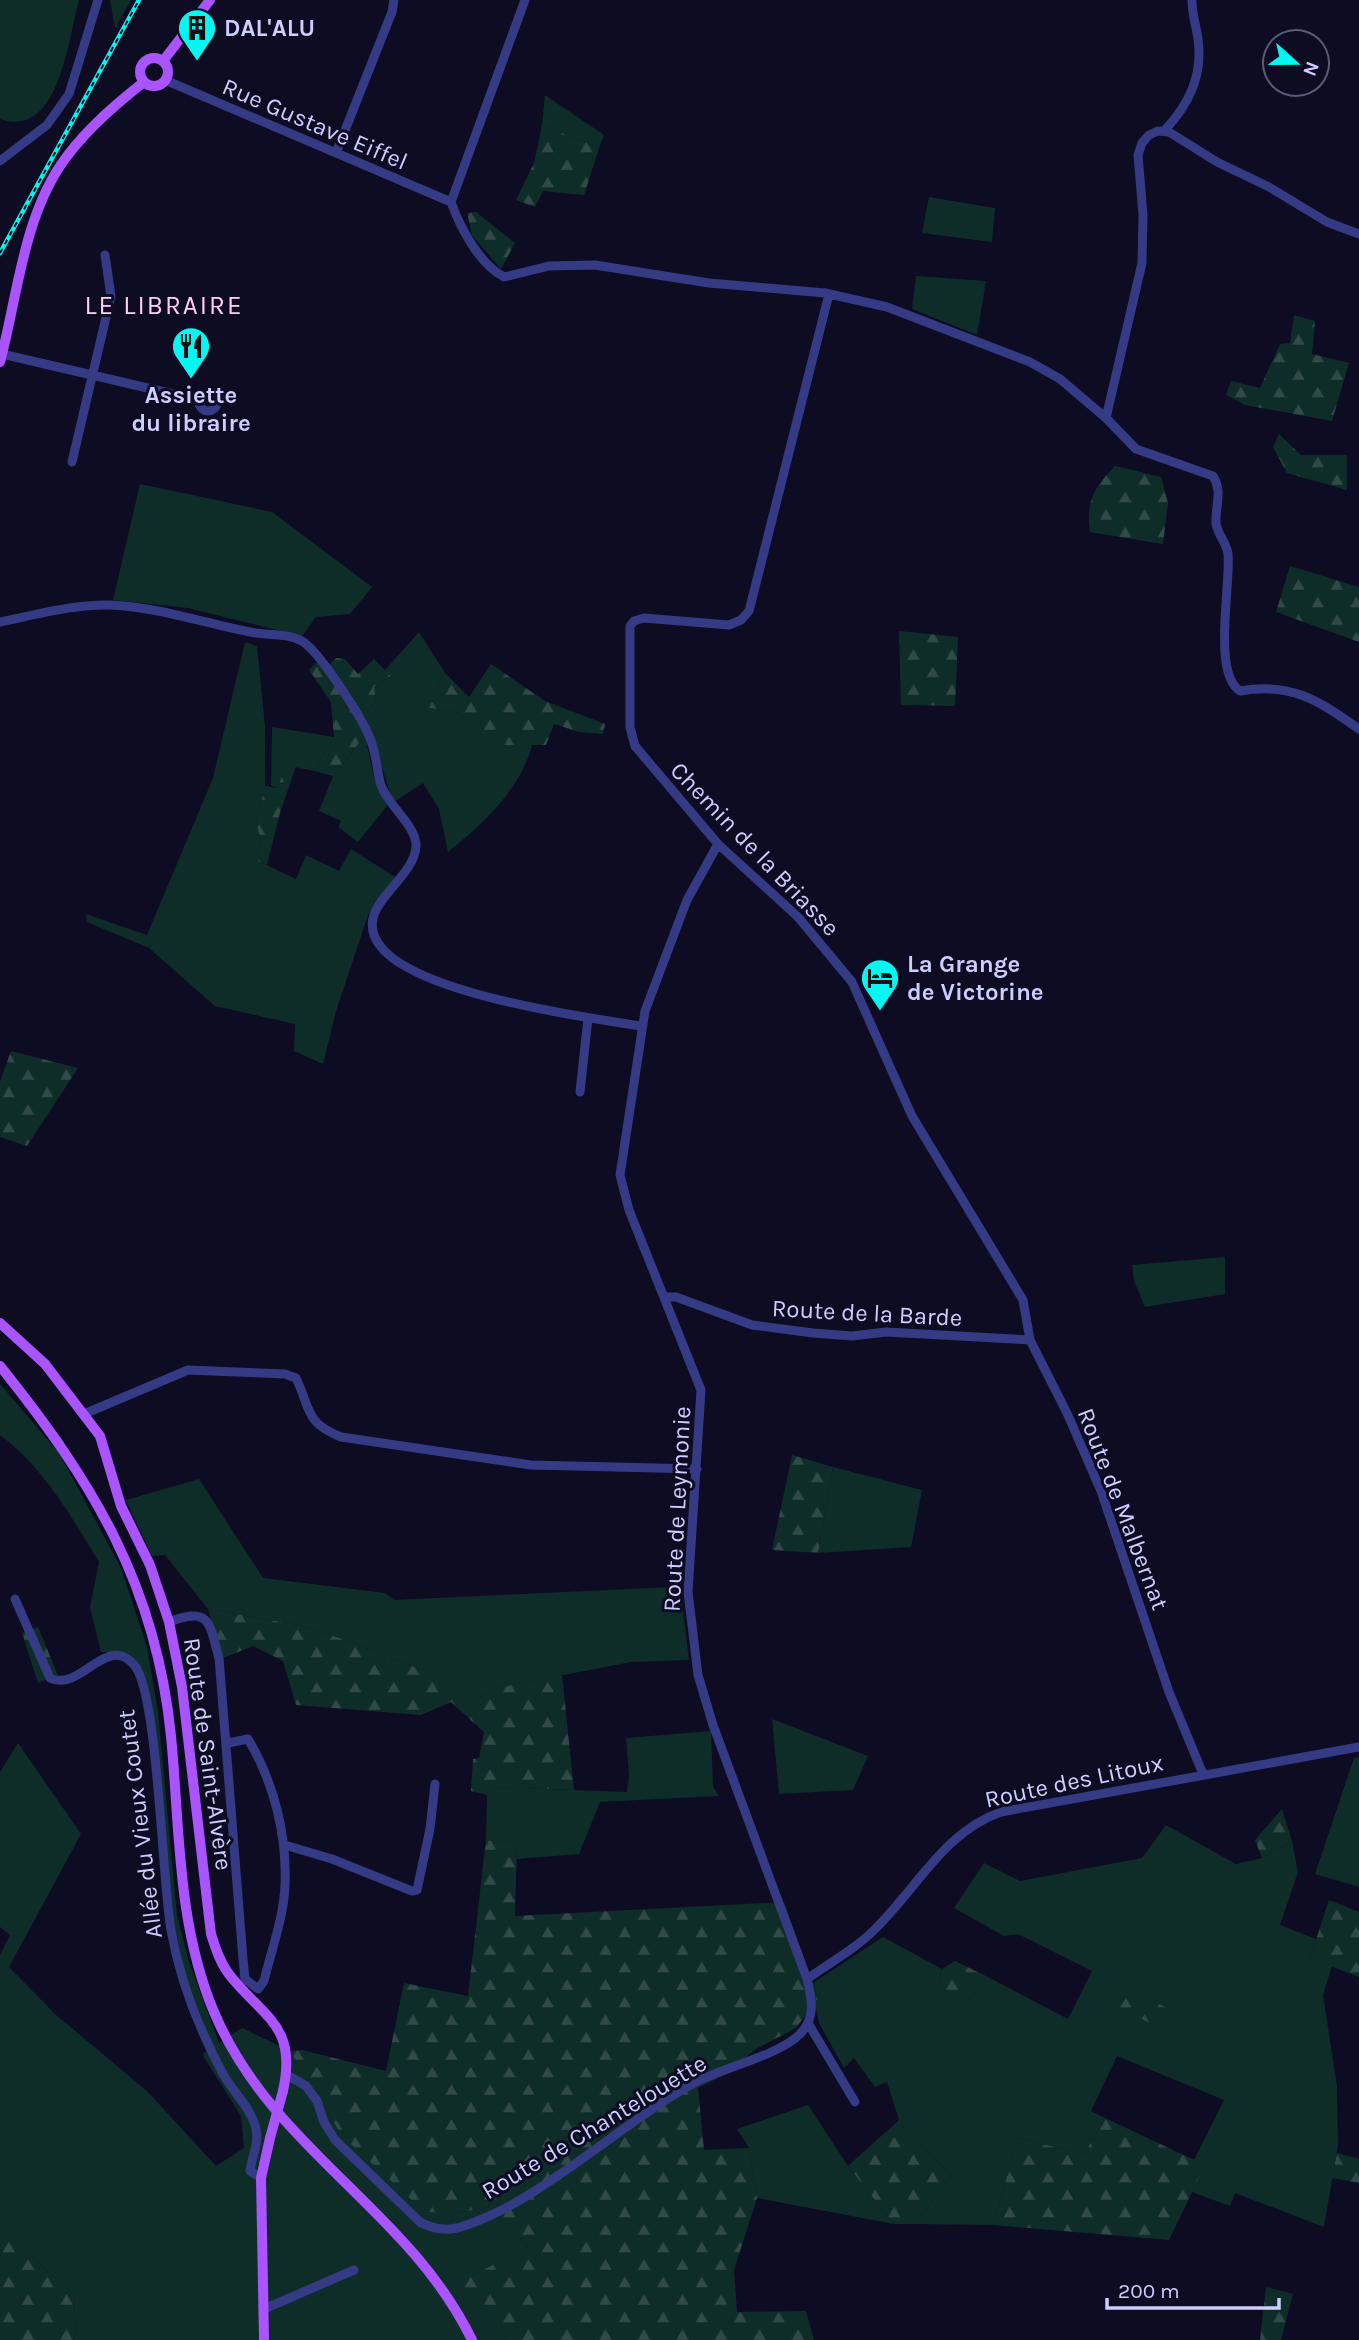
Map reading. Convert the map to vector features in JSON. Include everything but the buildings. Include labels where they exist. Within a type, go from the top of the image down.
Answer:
[{"type":"main road","points":[[163,61],[210,0]]},
{"type":"main road","points":[[155,58],[163,61],[167,68],[165,80],[152,86],[144,82],[139,70],[143,63],[155,58]]},
{"type":"main road","points":[[1,358],[34,225],[52,179],[82,138],[144,82]]},
{"type":"main road","name":"Route de Saint-Alvère","points":[[0,1323],[45,1364],[100,1436],[108,1456],[121,1506],[150,1565],[169,1622],[182,1687],[211,1934],[218,1956],[229,1974],[272,2020],[284,2047],[287,2075],[261,2178],[264,2340]]},
{"type":"main road","points":[[0,1366],[57,1439],[98,1502],[123,1553],[145,1610],[164,1681],[186,1912],[197,1963],[213,2012],[237,2058],[262,2096],[295,2136],[407,2242],[451,2300],[472,2340]]},
{"type":"street","points":[[0,160],[47,125],[69,94],[98,0]]},
{"type":"street","points":[[336,153],[392,12],[394,0]]},
{"type":"street","points":[[524,0],[451,202],[460,226],[478,251],[504,277],[571,264],[709,283],[829,294],[887,307],[1001,348],[1060,379],[1106,418],[1136,449],[1213,476],[1219,486],[1216,525],[1228,551],[1225,636],[1229,680],[1240,691],[1261,688],[1287,689],[1324,704],[1359,729]]},
{"type":"street","points":[[1106,418],[1142,263],[1143,215],[1138,155],[1142,143],[1149,135],[1165,130],[1181,112],[1194,90],[1198,40],[1192,0]]},
{"type":"street","name":"Rue Gustave Eiffel","points":[[165,80],[451,202]]},
{"type":"street","points":[[1165,130],[1327,222],[1359,234]]},
{"type":"street","points":[[72,462],[111,296],[106,255]]},
{"type":"street","name":"Chemin de la Briasse","points":[[829,294],[749,611],[741,620],[729,625],[644,618],[634,621],[629,626],[630,727],[635,746],[718,844],[798,917],[852,982],[912,1116],[1002,1261]]},
{"type":"street","points":[[1,358],[199,400]]},
{"type":"street","points":[[0,622],[107,605],[179,615],[252,632],[299,639],[307,645],[370,737],[384,794],[413,834],[416,846],[411,859],[373,913],[370,925],[382,948],[427,976],[509,1003],[641,1026]]},
{"type":"street","name":"Route de Leymonie","points":[[718,844],[687,900],[641,1026],[620,1175],[629,1210],[701,1390],[688,1592],[698,1675],[713,1725],[807,1979]]},
{"type":"street","points":[[580,1093],[588,1018]]},
{"type":"street","name":"Route de Malbernat","points":[[1002,1261],[1023,1300],[1030,1340],[1067,1413],[1101,1491],[1169,1692],[1203,1774]]},
{"type":"street","name":"Route de la Barde","points":[[664,1297],[676,1297],[752,1325],[813,1334],[852,1336],[886,1332],[1030,1340]]},
{"type":"street","points":[[84,1413],[188,1370],[285,1374],[296,1378],[307,1413],[322,1429],[341,1437],[531,1465],[696,1469]]},
{"type":"street","name":"Allée du Vieux Coutet","points":[[15,1599],[50,1678],[60,1681],[71,1678],[103,1657],[114,1656],[131,1662],[138,1672],[149,1722],[166,1903],[177,1961],[208,2044],[227,2081],[254,2122],[257,2141],[250,2171],[261,2178]]},
{"type":"street","points":[[169,1622],[201,1615],[208,1620],[219,1658],[228,1743],[243,1959],[246,1979],[258,1989],[264,1981],[285,1888],[284,1848],[275,1798],[259,1758],[248,1739],[228,1743]]},
{"type":"street","name":"Route des Litoux","points":[[807,1979],[875,1930],[959,1834],[980,1819],[1001,1812],[1359,1747]]},
{"type":"street","points":[[284,1848],[288,1846],[332,1859],[412,1891],[417,1890],[430,1829],[435,1784]]},
{"type":"street","points":[[807,1979],[812,1998],[808,2023],[855,2102]]},
{"type":"street","name":"Route de Chantelouette","points":[[287,2075],[306,2086],[317,2101],[335,2140],[421,2223],[433,2228],[448,2229],[506,2207],[685,2088],[800,2035],[808,2023]]},
{"type":"street","points":[[264,2309],[354,2270]]},
{"type":"green space","points":[[0,0],[79,0],[65,60],[48,101],[36,115],[20,122],[0,119]]},
{"type":"green space","points":[[110,0],[131,0],[115,28]]},
{"type":"green space","points":[[545,95],[604,135],[599,148],[542,125]]},
{"type":"green space","points":[[542,125],[599,148],[584,195],[543,191],[535,207],[516,200],[534,163]]},
{"type":"green space","points":[[929,197],[995,208],[992,242],[922,233]]},
{"type":"green space","points":[[476,212],[515,243],[501,269],[472,235],[467,213]]},
{"type":"green space","points":[[916,276],[986,281],[977,335],[912,309]]},
{"type":"green space","points":[[1294,315],[1315,321],[1312,354],[1349,363],[1332,421],[1245,405],[1226,395],[1231,381],[1260,388],[1280,344],[1290,343]]},
{"type":"green space","points":[[1279,434],[1301,455],[1347,455],[1347,490],[1287,473],[1273,447]]},
{"type":"green space","points":[[1115,466],[1161,477],[1168,503],[1163,544],[1090,532],[1089,512],[1093,496]]},
{"type":"green space","points":[[140,484],[272,512],[372,587],[350,614],[316,617],[302,636],[188,608],[113,600]]},
{"type":"green space","points":[[1290,566],[1359,587],[1359,642],[1276,612]]},
{"type":"green space","points":[[899,631],[958,637],[955,706],[901,705]]},
{"type":"green space","points":[[419,632],[445,673],[425,707],[459,713],[492,745],[532,745],[527,761],[510,791],[474,830],[448,852],[439,809],[423,783],[394,802],[374,737],[364,716],[376,700],[374,687],[390,677],[385,670]]},
{"type":"green space","points":[[245,642],[257,646],[265,726],[265,786],[256,823],[261,840],[254,859],[296,879],[306,855],[339,871],[351,849],[395,877],[368,915],[336,1011],[323,1064],[294,1051],[295,1024],[215,1006],[149,948],[87,922],[86,914],[147,935],[213,778]]},
{"type":"green space","points":[[322,656],[329,665],[336,658],[345,659],[358,674],[374,659],[391,676],[374,687],[376,700],[364,716],[371,728],[333,776],[314,771],[334,737],[331,702],[309,670]]},
{"type":"green space","points":[[491,664],[545,701],[605,724],[603,734],[579,732],[554,724],[546,745],[492,745],[459,713],[425,707],[445,673],[469,697]]},
{"type":"green space","points":[[272,727],[334,737],[314,771],[285,765],[278,788],[271,786]]},
{"type":"green space","points":[[365,736],[375,781],[387,806],[358,842],[338,827],[341,821],[319,811],[333,776]]},
{"type":"green space","points":[[285,765],[296,766],[280,813],[267,865],[254,859],[261,840],[256,823],[265,786],[278,788]]},
{"type":"green space","points":[[11,1051],[78,1068],[27,1146],[0,1137],[0,1082]]},
{"type":"green space","points":[[1225,1257],[1225,1294],[1145,1307],[1134,1281],[1132,1265]]},
{"type":"green space","points":[[0,1384],[59,1453],[121,1568],[147,1647],[158,1712],[177,1915],[188,1959],[219,2043],[242,2028],[290,2051],[342,2136],[457,2213],[488,2207],[528,2246],[460,2283],[506,2340],[76,2340],[74,2295],[11,2238],[0,2220],[0,1955],[10,1935],[0,1927],[0,1772],[18,1743],[81,1834],[9,1967],[55,2014],[147,2091],[216,2166],[244,2148],[241,2116],[202,2054],[213,2047],[185,1975],[170,1904],[146,1682],[125,1653],[101,1652],[90,1607],[99,1562],[67,1510],[43,1478],[16,1448],[0,1435]]},
{"type":"green space","points":[[792,1455],[833,1467],[818,1553],[772,1550]]},
{"type":"green space","points":[[833,1467],[922,1490],[911,1547],[818,1553]]},
{"type":"green space","points":[[199,1479],[263,1578],[385,1593],[394,1600],[672,1587],[681,1594],[689,1660],[631,1662],[497,1688],[470,1704],[459,1699],[422,1670],[354,1643],[304,1626],[208,1609],[165,1555],[152,1556],[126,1500]]},
{"type":"green space","points":[[208,1609],[304,1626],[354,1643],[422,1670],[470,1704],[497,1688],[562,1675],[574,1790],[497,1787],[487,1795],[471,1791],[473,1759],[479,1758],[484,1732],[451,1702],[421,1715],[296,1705],[283,1661],[253,1646],[221,1659]]},
{"type":"green space","points":[[38,1627],[58,1675],[38,1683],[22,1633]]},
{"type":"green space","points":[[772,1719],[868,1756],[853,1790],[779,1794]]},
{"type":"green space","points":[[711,1731],[713,1787],[719,1796],[600,1802],[579,1854],[517,1859],[517,1843],[486,1840],[487,1795],[497,1787],[627,1792],[629,1774],[626,1738]]},
{"type":"green space","points":[[1359,1757],[1359,1887],[1315,1874],[1354,1758]]},
{"type":"green space","points":[[1282,1809],[1292,1841],[1262,1858],[1255,1840]]},
{"type":"green space","points":[[1166,1825],[1236,1864],[1262,1858],[1292,1841],[1298,1872],[1280,1925],[1316,1939],[1310,1958],[1332,1966],[1323,1995],[1337,2086],[1338,2145],[1324,2227],[1235,2193],[1230,2206],[1192,2192],[1204,2166],[1194,2160],[1224,2100],[1117,2056],[1091,2111],[1105,2118],[1084,2154],[1018,2138],[993,2225],[915,2224],[951,2176],[899,2120],[887,2082],[875,2087],[854,2058],[844,2068],[819,2023],[815,2002],[818,1998],[813,1983],[883,1937],[942,1969],[938,1985],[963,2005],[988,1977],[1068,2019],[1092,1971],[1018,1934],[1004,1936],[954,1908],[984,1863],[1020,1881],[1142,1858]]},
{"type":"green space","points":[[486,1840],[517,1843],[515,1916],[784,1902],[818,1998],[796,2028],[756,2049],[724,2075],[698,2088],[704,2150],[749,2148],[757,2198],[734,2270],[737,2312],[806,2311],[814,2340],[506,2340],[459,2283],[528,2246],[488,2207],[457,2213],[425,2212],[342,2136],[290,2051],[302,2050],[386,2071],[404,1983],[468,1996]]},
{"type":"green space","points":[[1329,1900],[1359,1912],[1359,1977],[1310,1958]]},
{"type":"green space","points":[[955,1961],[988,1977],[963,2005],[938,1985],[942,1969]]},
{"type":"green space","points":[[1131,1989],[1180,2015],[1170,2033],[1120,2008]]},
{"type":"green space","points":[[808,2105],[848,2166],[894,2224],[757,2198],[749,2148],[737,2129]]},
{"type":"green space","points":[[1105,2118],[1205,2165],[1169,2240],[993,2225],[1018,2138],[1084,2154]]},
{"type":"green space","points":[[899,2120],[951,2176],[915,2224],[894,2224],[848,2166]]},
{"type":"green space","points":[[1337,2153],[1359,2159],[1359,2183],[1332,2178]]},
{"type":"green space","points":[[0,2220],[11,2238],[74,2295],[76,2340],[0,2340]]},
{"type":"green space","points":[[1266,2287],[1293,2294],[1281,2340],[1260,2340]]},
{"type":"railway","points":[[0,253],[139,0]]},
{"type":"place","name":"DAL'ALU","points":[[197,62]]},
{"type":"place","name":"Assiette du libraire","points":[[191,380]]},
{"type":"place","name":"La Grange de Victorine","points":[[880,1012]]},
{"type":"district","name":"LE LIBRAIRE","points":[[164,305]]}]
